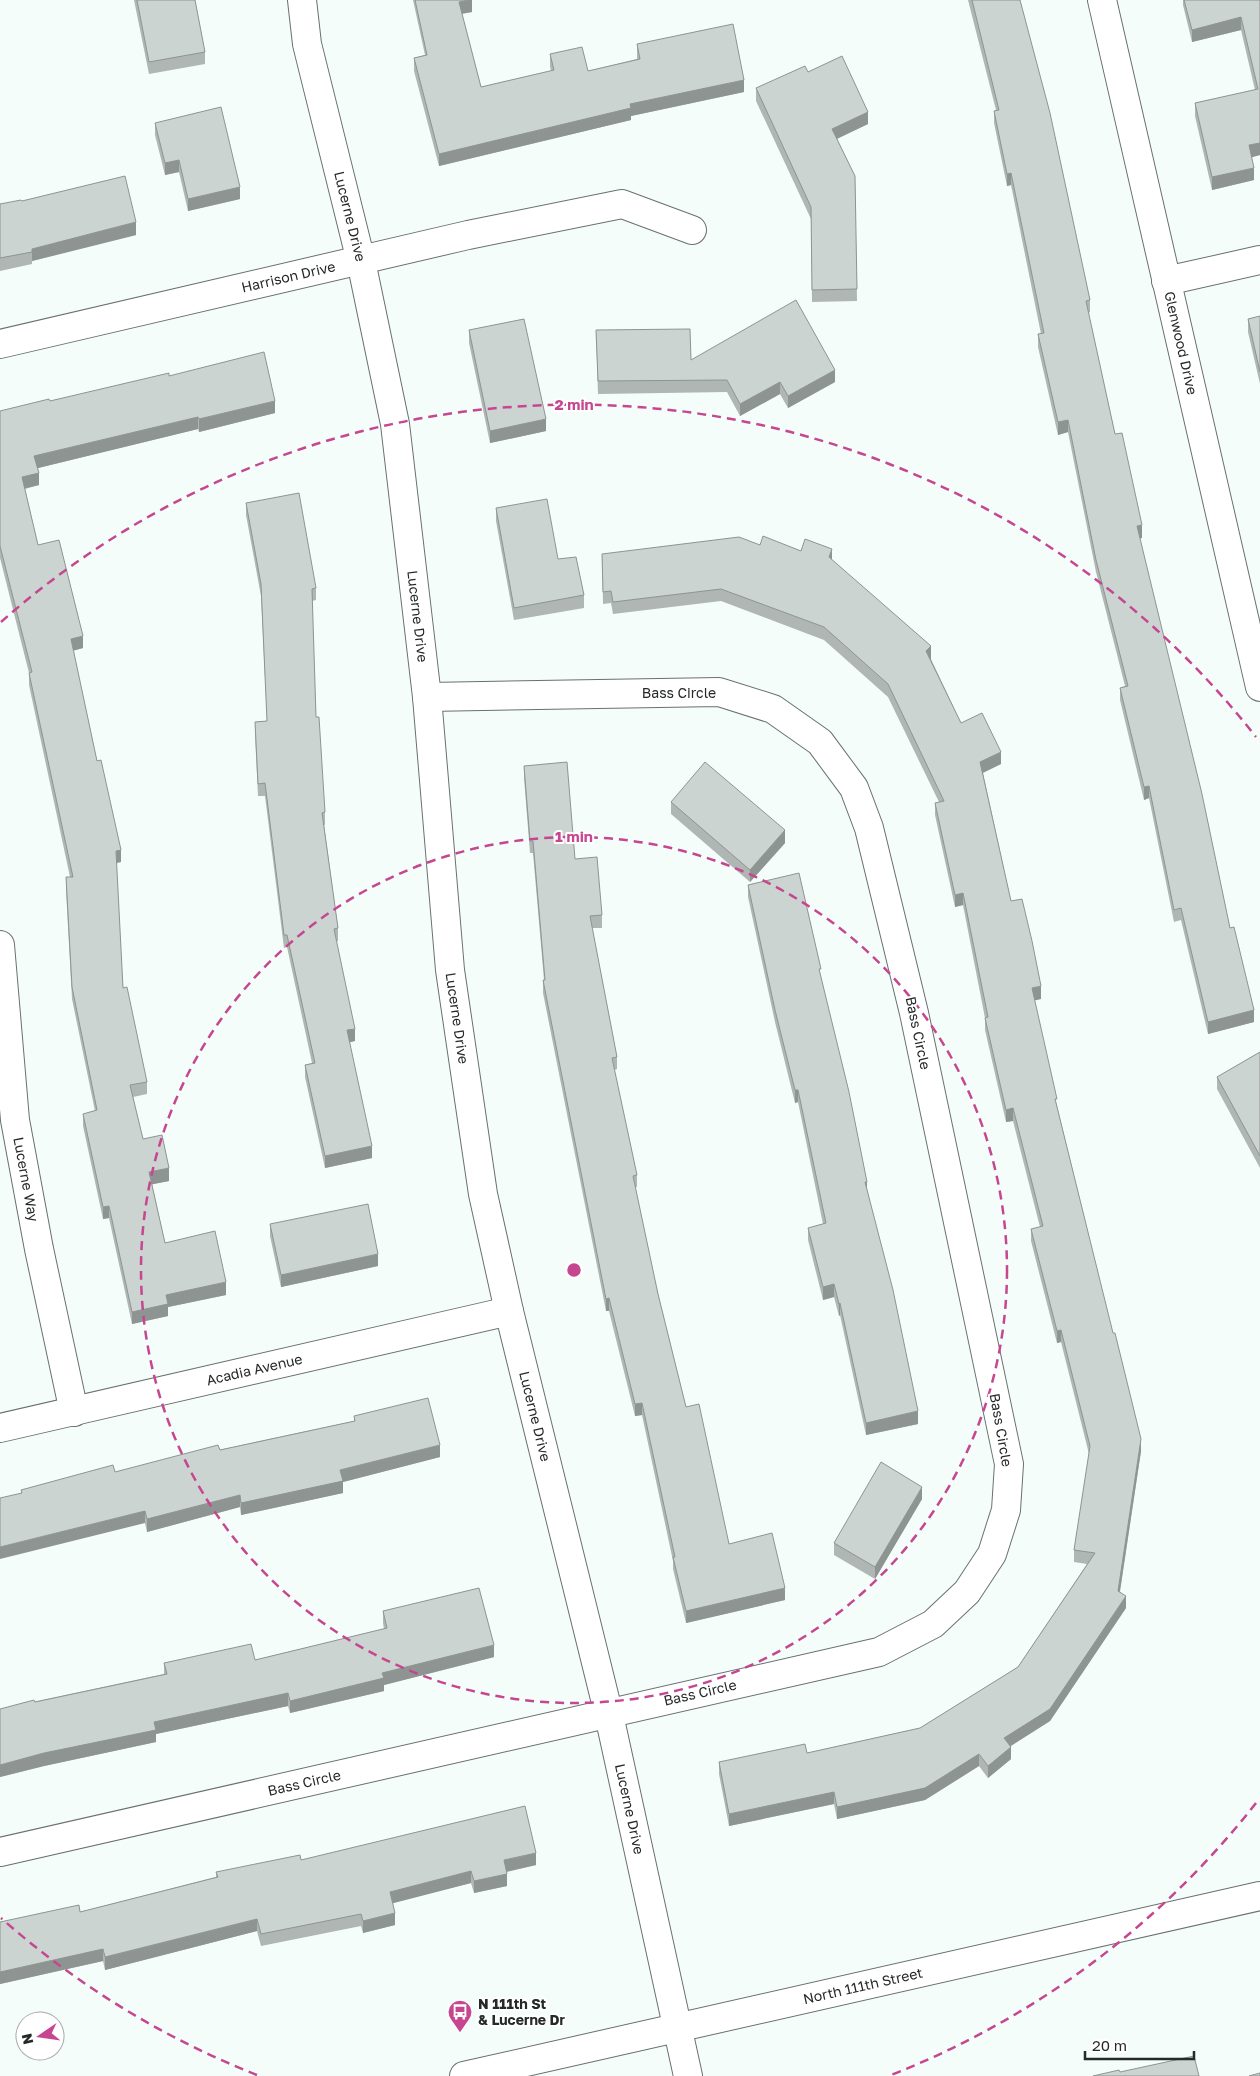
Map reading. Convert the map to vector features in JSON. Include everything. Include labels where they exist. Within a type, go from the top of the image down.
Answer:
[{"type":"street","name":"Lucerne Drive","points":[[302,0],[307,44],[360,261],[395,424],[427,697],[450,970],[483,1194],[509,1311],[609,1715],[688,2076]]},
{"type":"street","name":"Glenwood Drive","points":[[1102,0],[1260,687]]},
{"type":"street","name":"Harrison Drive","points":[[0,344],[468,235],[622,204],[692,230]]},
{"type":"street","points":[[1166,281],[1260,260]]},
{"type":"street","name":"Bass Circle","points":[[0,1852],[609,1715],[879,1652],[934,1624],[967,1592],[992,1554],[1006,1510],[1009,1464],[914,1013],[869,828],[854,788],[820,742],[773,709],[719,692],[427,697]]},
{"type":"street","name":"Lucerne Way","points":[[0,945],[15,1120],[39,1249],[74,1412]]},
{"type":"street","name":"Acadia Avenue","points":[[0,1428],[509,1311]]},
{"type":"street","name":"North 111th Street","points":[[464,2076],[1260,1896]]},
{"type":"building","points":[[137,0],[195,0],[205,52],[149,62]]},
{"type":"building","points":[[415,0],[469,0],[459,2],[481,87],[554,70],[550,54],[582,47],[588,71],[640,59],[637,44],[733,24],[744,80],[630,104],[631,108],[439,154],[414,58],[427,55]]},
{"type":"building","points":[[972,0],[1020,0],[1050,113],[1090,300],[1086,301],[1115,434],[1122,433],[1142,525],[1137,526],[1202,794],[1230,928],[1234,927],[1254,1010],[1208,1022],[1181,908],[1174,910],[1149,786],[1144,787],[1120,688],[1128,686],[1096,560],[1068,420],[1058,422],[1038,334],[1044,333],[1011,173],[1007,174],[994,111],[999,110]]},
{"type":"building","points":[[1184,0],[1260,0],[1260,143],[1249,145],[1254,168],[1212,177],[1195,103],[1258,89],[1241,17],[1192,30]]},
{"type":"building","points":[[842,56],[868,112],[832,129],[855,176],[857,289],[812,290],[811,207],[756,88],[805,66],[808,72]]},
{"type":"building","points":[[221,107],[240,187],[188,199],[179,160],[165,163],[155,123]]},
{"type":"building","points":[[125,176],[136,222],[32,249],[32,252],[0,258],[0,204],[22,201]]},
{"type":"building","points":[[796,300],[835,370],[788,396],[780,382],[740,404],[727,380],[598,381],[596,330],[690,329],[691,360]]},
{"type":"building","points":[[1260,316],[1260,372],[1248,319]]},
{"type":"building","points":[[524,319],[546,419],[490,431],[469,330]]},
{"type":"building","points":[[264,352],[275,401],[199,419],[198,417],[34,456],[39,473],[22,477],[38,545],[59,540],[83,636],[71,639],[97,761],[101,760],[121,850],[116,851],[123,988],[127,987],[147,1082],[130,1085],[143,1139],[162,1135],[169,1168],[149,1172],[165,1243],[215,1231],[226,1282],[166,1295],[168,1304],[132,1312],[109,1206],[103,1207],[83,1114],[97,1110],[72,987],[66,877],[73,877],[29,673],[32,672],[0,546],[0,411],[169,373],[169,376]]},
{"type":"building","points":[[299,493],[316,588],[312,589],[316,717],[319,717],[325,812],[322,813],[338,928],[334,929],[355,1029],[347,1030],[372,1146],[325,1156],[305,1065],[315,1063],[287,935],[284,935],[265,783],[258,784],[255,722],[267,721],[261,584],[246,503]]},
{"type":"building","points":[[547,499],[558,559],[576,557],[584,595],[514,608],[496,508]]},
{"type":"building","points":[[763,536],[801,551],[805,539],[832,549],[829,557],[931,646],[926,651],[961,723],[982,713],[1001,752],[980,762],[1011,901],[1022,899],[1032,941],[1041,986],[1032,988],[1057,1099],[1055,1099],[1141,1439],[1118,1591],[1126,1596],[1050,1709],[1004,1738],[1011,1747],[988,1766],[979,1754],[925,1788],[837,1807],[834,1792],[729,1814],[719,1762],[805,1744],[807,1753],[920,1728],[1018,1667],[1095,1553],[1074,1550],[1090,1446],[1061,1330],[1057,1331],[1031,1229],[1043,1226],[1013,1108],[1006,1110],[985,1018],[988,1017],[963,893],[955,895],[935,803],[944,801],[888,684],[824,627],[721,589],[613,602],[611,591],[603,592],[602,554],[739,537],[760,545]]},
{"type":"building","points":[[567,762],[575,859],[597,857],[602,915],[590,916],[617,1057],[612,1058],[637,1175],[633,1176],[658,1294],[686,1407],[699,1404],[729,1544],[772,1533],[785,1588],[686,1611],[673,1557],[675,1557],[642,1403],[635,1404],[609,1298],[606,1299],[543,980],[545,980],[533,841],[530,841],[524,766]]},
{"type":"building","points":[[705,762],[785,830],[750,870],[671,802]]},
{"type":"building","points":[[799,873],[821,969],[819,969],[849,1092],[867,1182],[865,1182],[893,1290],[918,1411],[866,1423],[840,1303],[834,1284],[823,1287],[808,1228],[826,1223],[798,1090],[795,1090],[775,1010],[748,885]]},
{"type":"building","points":[[1260,1052],[1260,1156],[1217,1077]]},
{"type":"building","points":[[368,1204],[378,1254],[281,1275],[270,1224]]},
{"type":"building","points":[[428,1398],[440,1445],[340,1470],[343,1481],[241,1503],[240,1495],[147,1519],[145,1511],[0,1547],[0,1498],[22,1493],[21,1490],[113,1465],[115,1472],[218,1445],[220,1450],[355,1421],[354,1416]]},
{"type":"building","points":[[881,1462],[922,1487],[875,1567],[834,1543]]},
{"type":"building","points":[[479,1588],[494,1645],[382,1673],[384,1678],[290,1701],[288,1693],[154,1722],[156,1730],[44,1753],[0,1765],[0,1709],[34,1700],[35,1702],[167,1674],[164,1663],[251,1644],[255,1660],[387,1628],[383,1611]]},
{"type":"building","points":[[525,1806],[536,1853],[504,1860],[507,1874],[474,1881],[471,1871],[390,1892],[395,1913],[363,1921],[361,1914],[261,1934],[257,1919],[105,1957],[103,1949],[0,1972],[0,1922],[79,1905],[80,1912],[218,1877],[216,1872],[300,1855],[301,1860]]},
{"type":"building","points":[[1194,2056],[1199,2076],[1093,2076],[1119,2070],[1120,2072]]},
{"type":"building","points":[[1260,2073],[1260,2076],[1249,2076]]},
{"type":"place","name":"N 111th St & Lucerne Dr","points":[[460,2033]]}]
